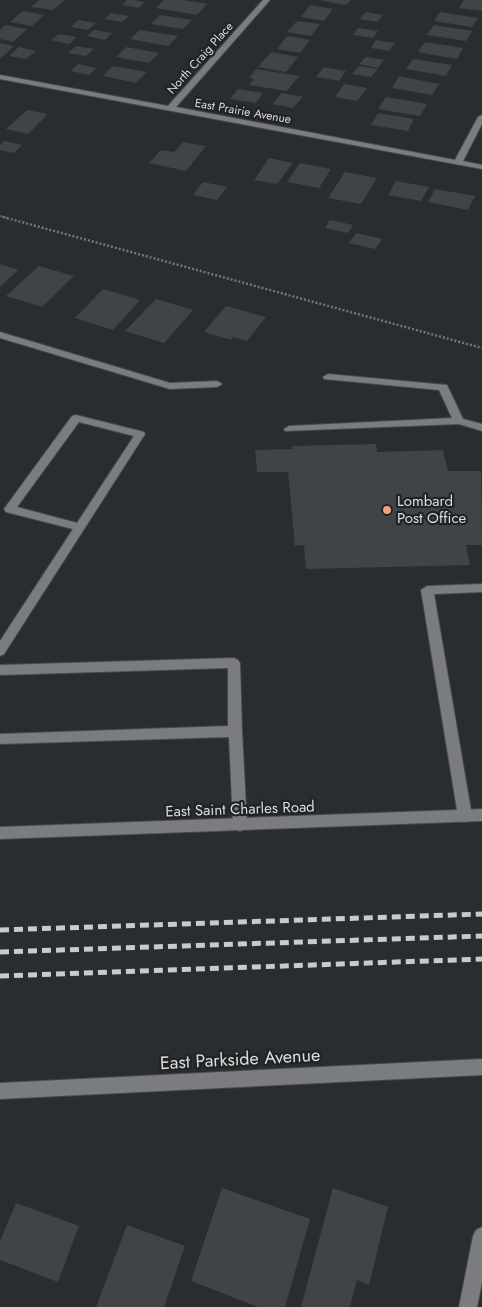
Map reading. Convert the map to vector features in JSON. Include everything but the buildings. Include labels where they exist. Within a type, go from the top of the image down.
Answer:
[{"type":"street","name":"North Craig Place","points":[[170,109],[267,0]]},
{"type":"street","name":"East Prairie Avenue","points":[[0,77],[482,167]]},
{"type":"street","points":[[458,162],[482,117]]},
{"type":"street","points":[[0,335],[170,386],[217,384]]},
{"type":"street","points":[[328,377],[443,386],[459,422]]},
{"type":"street","points":[[0,651],[140,434],[76,418],[10,509],[79,528]]},
{"type":"street","points":[[289,429],[459,422],[482,428]]},
{"type":"street","points":[[464,816],[427,590],[482,588]]},
{"type":"street","points":[[0,670],[234,664],[235,732],[240,825]]},
{"type":"street","points":[[0,739],[235,732]]},
{"type":"street","name":"East Saint Charles Road","points":[[0,833],[482,815]]},
{"type":"street","name":"East Parkside Avenue","points":[[0,1090],[482,1067]]},
{"type":"street","points":[[468,1307],[482,1236]]},
{"type":"path","points":[[0,216],[482,348]]},
{"type":"railway","points":[[0,930],[482,914]]},
{"type":"railway","points":[[0,952],[482,936]]},
{"type":"railway","points":[[0,976],[482,959]]},
{"type":"place","name":"Lombard Post Office","points":[[387,510]]}]
